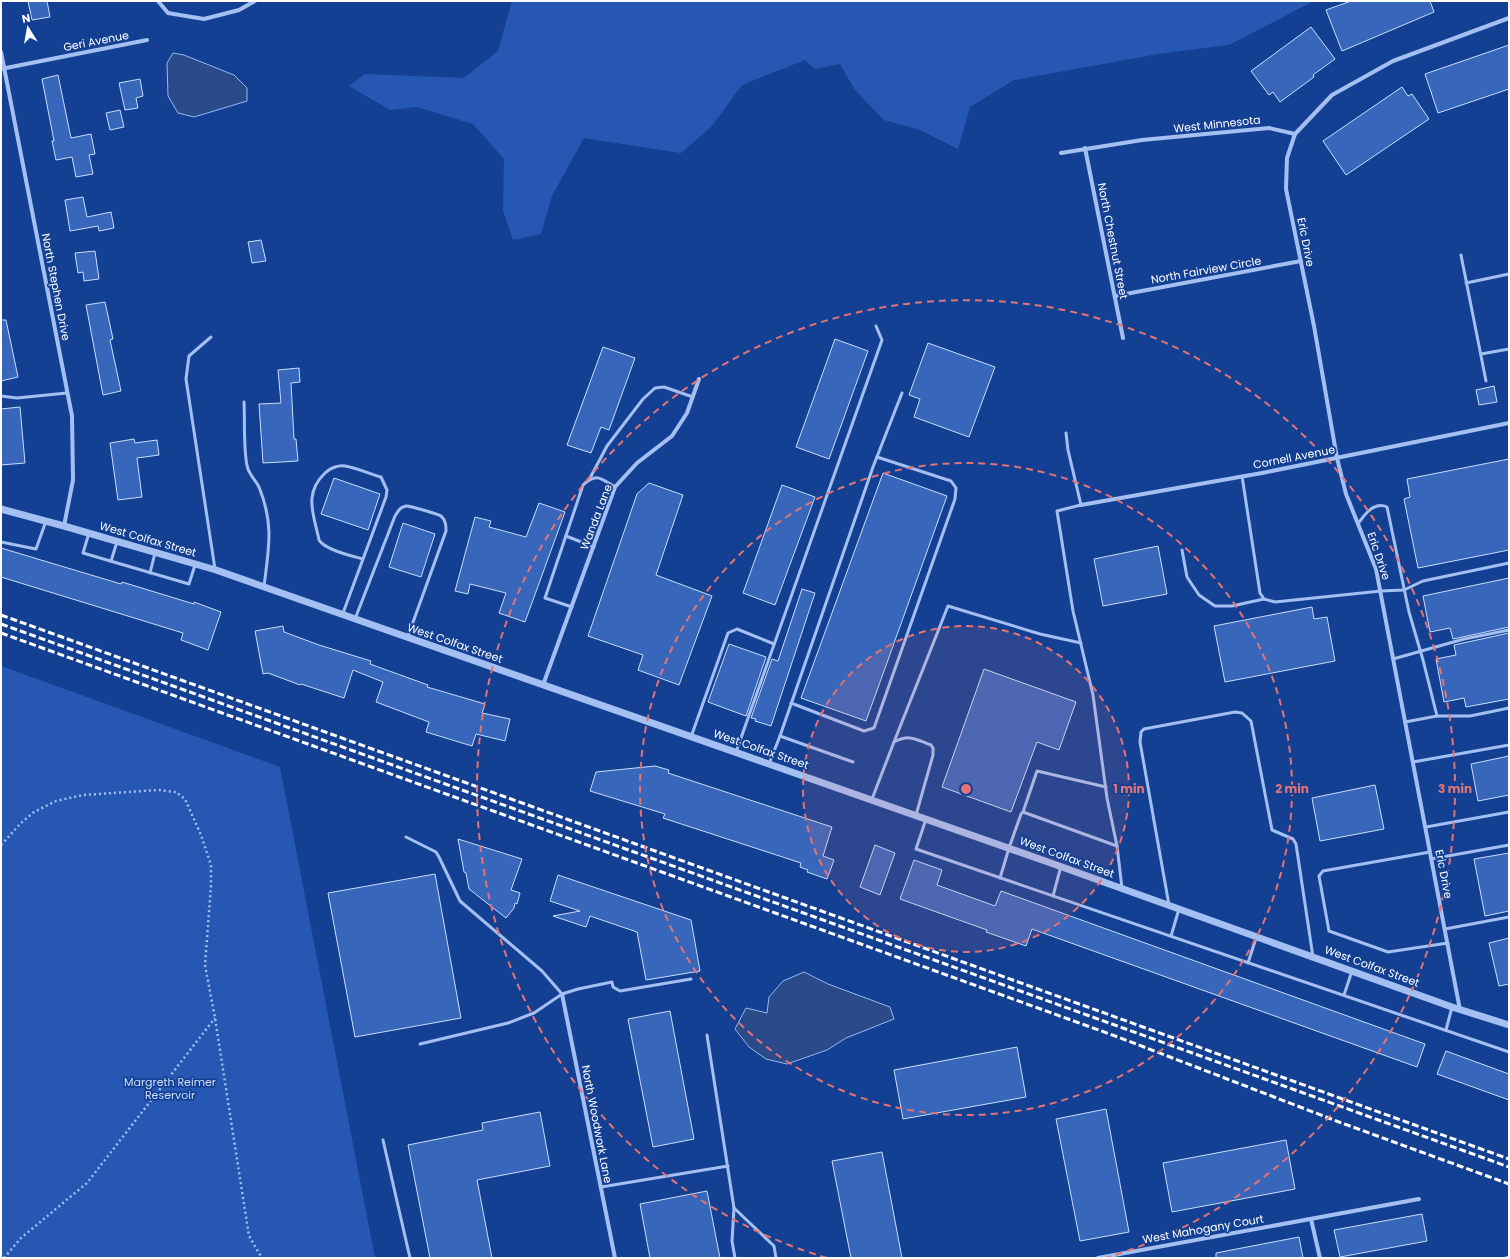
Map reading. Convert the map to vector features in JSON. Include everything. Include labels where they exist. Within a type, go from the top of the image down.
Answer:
[{"type":"street","points":[[158,1],[168,13],[204,19],[239,10],[255,1]]},
{"type":"street","points":[[1295,134],[1332,95],[1393,61],[1509,18]]},
{"type":"street","name":"Geri Avenue","points":[[3,69],[147,40]]},
{"type":"street","name":"North Stephen Drive","points":[[1,52],[3,69],[72,416],[73,480],[64,526]]},
{"type":"street","name":"West Minnesota","points":[[1061,153],[1142,140],[1269,128],[1295,134]]},
{"type":"street","name":"Eric Drive","points":[[1295,134],[1287,158],[1286,189],[1314,326],[1337,458],[1346,494],[1376,569],[1381,591],[1460,1010]]},
{"type":"street","name":"North Chestnut Street","points":[[1085,148],[1123,338]]},
{"type":"street","name":"North Fairview Circle","points":[[1115,296],[1301,261]]},
{"type":"street","name":"Wanda Lane","points":[[543,685],[615,487],[637,463],[672,436],[687,413],[699,379]]},
{"type":"street","name":"Cornell Avenue","points":[[1081,505],[1337,458],[1509,423]]},
{"type":"street","name":"West Colfax Street","points":[[1,509],[216,570],[1061,866],[1460,1010],[1509,1026]]},
{"type":"street","name":"North Woodwork Lane","points":[[562,994],[614,1258]]},
{"type":"street","name":"West Mahogany Court","points":[[1098,1258],[1419,1199]]},
{"type":"street","points":[[1311,1218],[1320,1258]]},
{"type":"lane","points":[[1460,255],[1486,381]]},
{"type":"lane","points":[[1466,283],[1509,274]]},
{"type":"lane","points":[[736,752],[882,340],[876,326]]},
{"type":"lane","points":[[211,337],[189,356],[186,379],[216,570]]},
{"type":"lane","points":[[1481,354],[1509,349]]},
{"type":"lane","points":[[572,607],[545,598],[583,485],[590,478],[607,446],[643,399],[655,388],[664,387],[693,397]]},
{"type":"lane","points":[[1,396],[17,398],[67,393]]},
{"type":"lane","points":[[769,764],[877,457],[902,394]]},
{"type":"lane","points":[[244,402],[246,458],[248,469],[258,486],[268,512],[270,539],[264,587]]},
{"type":"lane","points":[[1066,433],[1068,450],[1081,505],[1057,511],[1073,611],[1094,695],[1106,787],[1122,888]]},
{"type":"lane","points":[[791,703],[864,731],[874,728],[956,499],[956,488],[951,481],[877,457]]},
{"type":"lane","points":[[343,615],[386,497],[387,490],[381,477],[345,466],[332,468],[318,481],[311,497],[311,507],[319,540],[321,544],[328,548],[363,559]]},
{"type":"lane","points":[[1242,476],[1260,592],[1264,600]]},
{"type":"lane","points":[[590,478],[598,477],[615,487]]},
{"type":"lane","points":[[355,619],[395,516],[400,509],[407,506],[441,516],[446,523],[446,531],[408,638]]},
{"type":"lane","points":[[1358,524],[1365,514],[1371,509],[1378,506],[1384,506],[1387,508],[1409,612],[1437,716]]},
{"type":"lane","points":[[1,542],[36,549],[46,521]]},
{"type":"lane","points":[[89,533],[83,553],[150,573],[189,584],[195,564]]},
{"type":"lane","points":[[566,536],[594,547]]},
{"type":"lane","points":[[111,561],[117,541]]},
{"type":"lane","points":[[1182,550],[1188,577],[1199,595],[1215,606],[1232,606],[1264,600],[1274,602],[1404,590],[1423,582],[1509,563]]},
{"type":"lane","points":[[150,573],[156,553]]},
{"type":"lane","points":[[872,800],[948,606],[1040,634],[1081,643]]},
{"type":"lane","points":[[691,737],[728,633],[737,629],[774,644]]},
{"type":"lane","points":[[1393,659],[1464,639],[1509,630]]},
{"type":"lane","points":[[1405,722],[1437,716],[1470,716],[1509,708]]},
{"type":"lane","points":[[1169,905],[1140,742],[1141,732],[1144,729],[1235,712],[1242,714],[1251,721],[1272,830],[1293,840],[1296,844],[1313,957]]},
{"type":"lane","points":[[780,736],[853,762]]},
{"type":"lane","points":[[894,742],[903,738],[911,738],[931,745],[933,748],[933,755],[916,815]]},
{"type":"lane","points":[[1413,762],[1509,745]]},
{"type":"lane","points":[[1000,878],[1008,848],[1023,812],[1036,771],[1106,787]]},
{"type":"lane","points":[[1023,812],[1116,846]]},
{"type":"lane","points":[[1426,827],[1509,812]]},
{"type":"lane","points":[[926,819],[916,849],[1509,1052]]},
{"type":"lane","points":[[406,837],[436,852],[460,901],[542,971],[562,994]]},
{"type":"lane","points":[[1432,859],[1509,845]]},
{"type":"lane","points":[[1430,852],[1323,871],[1319,876],[1320,883],[1330,931],[1388,952],[1448,943]]},
{"type":"lane","points":[[1053,896],[1061,866]]},
{"type":"lane","points":[[1171,936],[1179,909]]},
{"type":"lane","points":[[1445,928],[1509,917]]},
{"type":"lane","points":[[1248,963],[1256,937]]},
{"type":"lane","points":[[1344,995],[1352,971]]},
{"type":"lane","points":[[420,1044],[508,1024],[534,1013],[562,994],[578,988],[612,982],[614,987],[620,991],[691,979]]},
{"type":"lane","points":[[1446,1030],[1452,1007]]},
{"type":"lane","points":[[707,1035],[734,1208],[732,1241],[735,1258]]},
{"type":"lane","points":[[383,1140],[410,1258]]},
{"type":"lane","points":[[600,1187],[728,1166]]},
{"type":"lane","points":[[734,1208],[774,1246],[776,1258]]},
{"type":"path","points":[[1,845],[20,823],[34,812],[56,801],[83,795],[158,790],[176,792],[184,800],[201,836],[211,865],[211,886],[205,965],[215,1018],[249,1236],[262,1258]]},
{"type":"path","points":[[4,1258],[21,1238],[87,1183],[215,1018]]},
{"type":"green space","points":[[512,1],[1314,1],[1229,45],[1158,54],[1014,80],[970,107],[958,149],[920,130],[884,120],[855,90],[840,64],[815,69],[805,60],[742,85],[711,127],[681,153],[584,138],[552,196],[541,234],[513,240],[503,211],[504,159],[473,124],[417,107],[390,110],[349,86],[365,74],[464,78],[498,51]]},
{"type":"green space","name":"Margreth Reimer Reservoir","points":[[1,666],[280,767],[375,1258],[1,1258]]},
{"type":"shaded area","points":[[173,53],[184,55],[234,75],[247,88],[247,101],[194,117],[178,113],[168,96],[167,63]]},
{"type":"shaded area","points":[[804,972],[828,984],[890,1007],[894,1019],[846,1038],[827,1050],[787,1064],[766,1059],[749,1047],[735,1029],[746,1008],[767,1013],[769,997],[783,981]]},
{"type":"building","points":[[28,1],[47,1],[50,17],[32,20]]},
{"type":"building","points":[[1351,1],[1430,1],[1434,12],[1342,51],[1326,10]]},
{"type":"building","points":[[1311,27],[1335,59],[1313,75],[1314,77],[1280,102],[1273,92],[1269,95],[1251,71]]},
{"type":"building","points":[[1509,45],[1509,89],[1438,113],[1425,74]]},
{"type":"building","points":[[58,75],[71,138],[91,134],[95,154],[89,155],[93,174],[76,177],[72,157],[56,160],[52,141],[54,141],[42,79]]},
{"type":"building","points":[[140,79],[143,96],[136,98],[138,108],[125,110],[119,83]]},
{"type":"building","points":[[1402,87],[1408,96],[1412,94],[1429,119],[1346,175],[1323,141]]},
{"type":"building","points":[[120,110],[124,127],[110,130],[106,113]]},
{"type":"building","points":[[83,197],[87,217],[111,212],[114,228],[99,231],[98,226],[70,231],[65,200]]},
{"type":"building","points":[[261,240],[266,261],[252,263],[248,242]]},
{"type":"building","points":[[95,251],[99,279],[84,281],[83,272],[78,273],[75,253]]},
{"type":"building","points":[[105,302],[113,339],[110,340],[121,391],[103,395],[86,305]]},
{"type":"building","points":[[1,320],[6,320],[18,377],[1,381]]},
{"type":"building","points":[[835,339],[868,351],[829,459],[796,447]]},
{"type":"building","points":[[928,343],[995,367],[969,437],[914,417],[920,399],[909,395]]},
{"type":"building","points":[[603,347],[635,358],[609,430],[601,427],[591,453],[567,445]]},
{"type":"building","points":[[299,368],[300,382],[291,383],[294,439],[296,439],[298,461],[263,463],[259,404],[281,403],[278,370]]},
{"type":"building","points":[[1494,386],[1497,402],[1479,405],[1476,390]]},
{"type":"building","points":[[20,407],[25,463],[1,465],[1,409]]},
{"type":"building","points":[[134,439],[135,443],[157,440],[159,455],[137,458],[142,497],[118,500],[110,443]]},
{"type":"building","points":[[1509,459],[1509,550],[1418,568],[1404,499],[1410,497],[1407,479]]},
{"type":"building","points":[[883,473],[947,496],[866,721],[801,698]]},
{"type":"building","points":[[334,478],[380,494],[368,530],[321,514]]},
{"type":"building","points":[[649,483],[683,495],[656,575],[712,596],[679,685],[638,670],[643,655],[588,636],[637,494]]},
{"type":"building","points":[[782,485],[815,497],[775,605],[743,593]]},
{"type":"building","points":[[539,503],[565,512],[525,622],[499,613],[506,593],[470,584],[468,594],[455,591],[475,517],[491,521],[489,527],[526,537]]},
{"type":"building","points":[[403,523],[435,534],[421,577],[389,567]]},
{"type":"building","points":[[1158,546],[1167,594],[1103,606],[1094,559]]},
{"type":"building","points":[[1,548],[121,584],[122,582],[194,604],[194,602],[221,612],[208,650],[181,640],[183,633],[1,577]]},
{"type":"building","points":[[1509,578],[1509,627],[1453,639],[1450,628],[1430,632],[1423,596]]},
{"type":"building","points":[[802,589],[815,593],[771,726],[755,721],[756,719],[751,718],[772,659],[778,661]]},
{"type":"building","points":[[1312,607],[1314,619],[1327,617],[1335,661],[1225,682],[1214,626]]},
{"type":"building","points":[[283,626],[284,632],[319,645],[371,661],[370,664],[428,685],[427,687],[485,704],[482,713],[510,719],[505,741],[476,734],[472,746],[426,732],[429,722],[376,702],[383,682],[353,670],[344,698],[301,684],[300,685],[268,673],[263,674],[255,631]]},
{"type":"building","points":[[1509,633],[1509,699],[1466,707],[1464,698],[1444,702],[1436,659],[1456,655],[1454,645]]},
{"type":"building","points":[[729,644],[766,657],[746,716],[708,702]]},
{"type":"building","points":[[984,669],[1076,702],[1059,750],[1037,742],[1011,812],[942,787]]},
{"type":"building","points":[[1509,756],[1509,795],[1478,801],[1471,764]]},
{"type":"building","points":[[655,766],[669,770],[668,773],[832,827],[823,856],[834,860],[827,879],[807,872],[808,870],[800,867],[801,863],[663,818],[665,814],[590,791],[596,772]]},
{"type":"building","points":[[1375,785],[1384,829],[1320,841],[1312,798]]},
{"type":"building","points":[[458,839],[522,859],[511,890],[520,893],[517,904],[515,903],[514,908],[506,918],[469,889],[466,873],[464,872]]},
{"type":"building","points":[[875,845],[895,853],[880,895],[860,887]]},
{"type":"building","points":[[1509,853],[1509,911],[1485,916],[1474,859]]},
{"type":"building","points":[[914,860],[942,870],[937,885],[995,906],[1001,891],[1425,1044],[1417,1067],[1032,929],[1026,946],[986,932],[987,930],[900,899]]},
{"type":"building","points":[[435,874],[461,1018],[355,1037],[328,893]]},
{"type":"building","points":[[558,875],[691,920],[700,971],[646,980],[637,932],[590,916],[586,927],[553,916],[580,911],[550,901]]},
{"type":"building","points":[[1509,938],[1509,984],[1499,986],[1489,943]]},
{"type":"building","points":[[670,1011],[694,1139],[653,1147],[628,1019]]},
{"type":"building","points":[[1017,1047],[1026,1097],[903,1119],[894,1070]]},
{"type":"building","points":[[1446,1051],[1509,1074],[1509,1100],[1437,1074]]},
{"type":"building","points":[[1106,1109],[1129,1232],[1080,1241],[1056,1119]]},
{"type":"building","points":[[540,1112],[550,1166],[477,1180],[492,1258],[430,1258],[408,1145],[483,1130],[482,1123]]},
{"type":"building","points":[[1286,1140],[1295,1189],[1172,1212],[1163,1163]]},
{"type":"building","points":[[882,1152],[902,1258],[851,1258],[832,1161]]},
{"type":"building","points":[[707,1191],[720,1258],[650,1258],[640,1204]]},
{"type":"building","points":[[1422,1214],[1427,1241],[1340,1257],[1334,1230]]},
{"type":"building","points":[[1299,1237],[1303,1258],[1216,1258],[1216,1253]]},
{"type":"railway","points":[[1,615],[1509,1159]]},
{"type":"railway","points":[[1,624],[1509,1167]]},
{"type":"railway","points":[[1,633],[1118,1037],[1339,1122],[1509,1184]]}]
